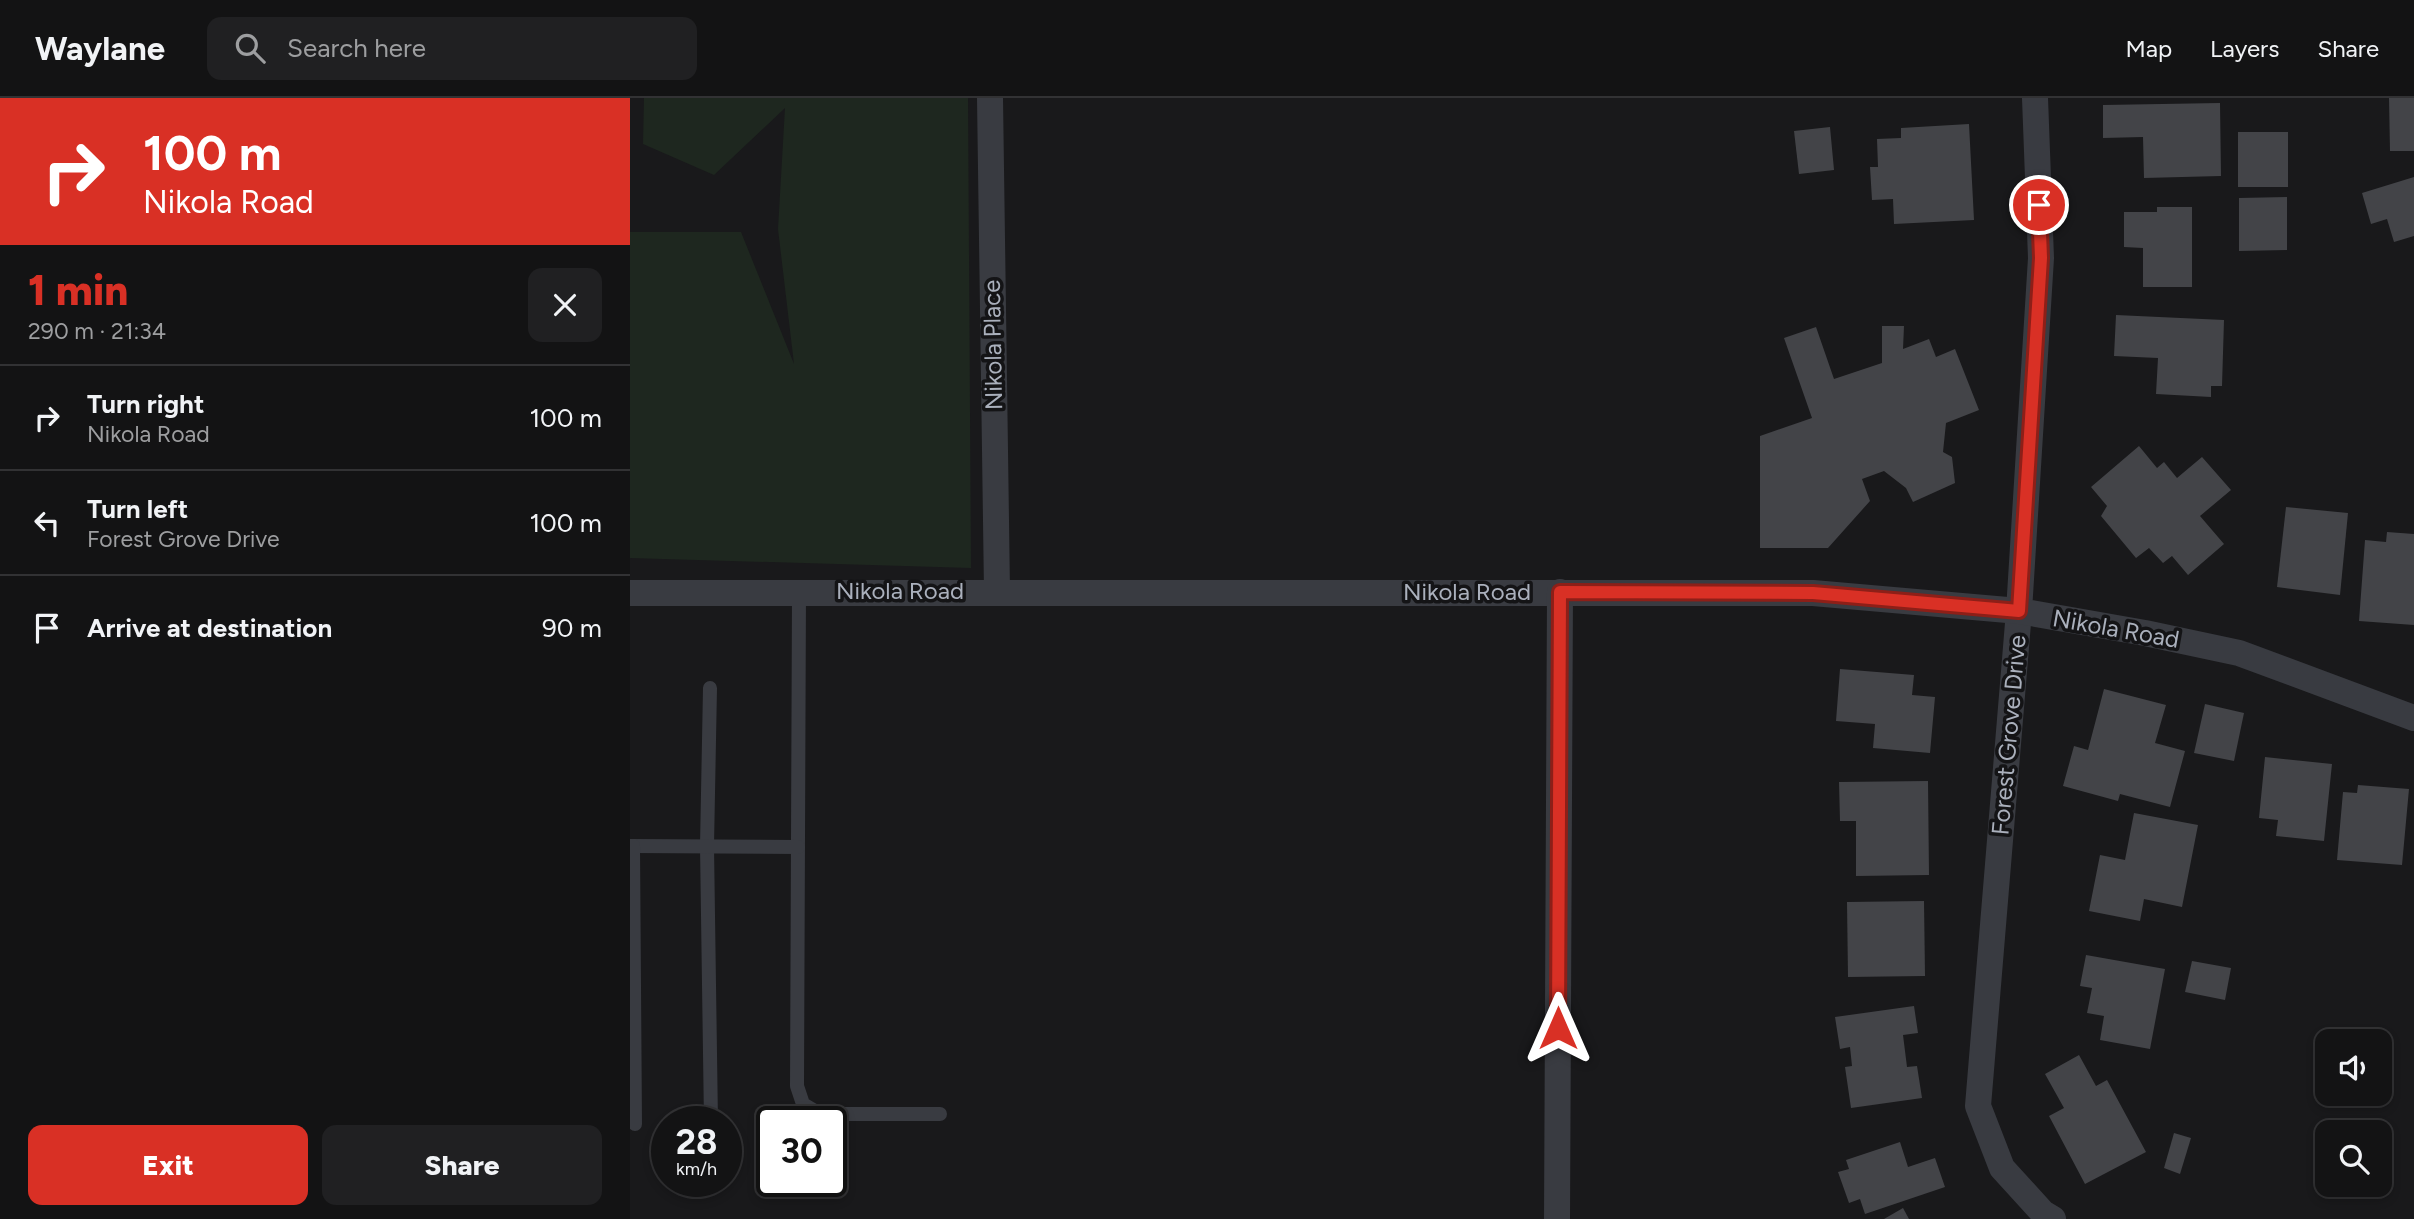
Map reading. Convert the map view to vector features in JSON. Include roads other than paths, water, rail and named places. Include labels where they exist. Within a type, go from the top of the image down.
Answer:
[{"type":"street","name":"Nikola Place","points":[[990,98],[997,591]]},
{"type":"street","name":"Forest Grove Drive","points":[[2035,98],[2041,258],[2019,611],[1978,1105],[2001,1168],[2043,1213],[2053,1219]]},
{"type":"street","points":[[1557,1219],[1560,592]]},
{"type":"street","name":"Nikola Road","points":[[630,593],[1813,593],[2019,611],[2145,632],[2239,653],[2414,718]]},
{"type":"lane","points":[[799,592],[797,1086],[803,1104],[820,1114],[940,1114]]},
{"type":"lane","points":[[710,688],[708,846],[711,1106]]},
{"type":"lane","points":[[635,1124],[631,846],[798,847]]}]
